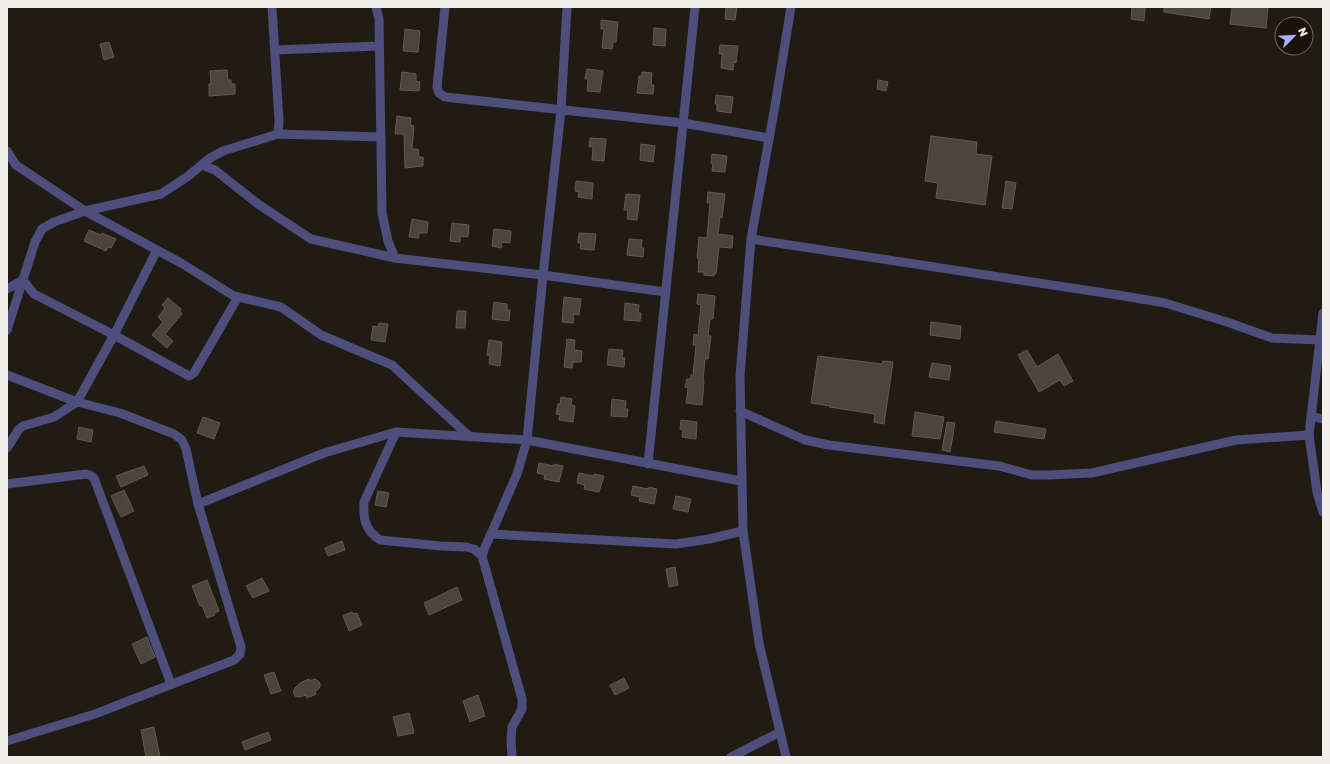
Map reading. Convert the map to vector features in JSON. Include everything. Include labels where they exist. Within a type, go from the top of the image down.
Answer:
[{"type":"street","points":[[272,7],[279,121],[278,134]]},
{"type":"street","points":[[376,7],[379,46],[382,213],[388,241],[395,258]]},
{"type":"street","points":[[445,7],[437,87],[439,93],[445,97],[683,123],[768,138]]},
{"type":"street","points":[[482,556],[517,474],[527,440],[561,110],[567,7]]},
{"type":"street","points":[[648,464],[695,7]]},
{"type":"street","points":[[786,757],[759,643],[743,531],[740,376],[751,239],[791,7]]},
{"type":"street","points":[[275,50],[379,46]]},
{"type":"street","points":[[7,330],[35,242],[42,229],[54,222],[85,211],[161,194],[186,178],[210,158],[222,151],[278,134],[381,137]]},
{"type":"street","points":[[7,151],[16,165],[85,211],[181,263],[238,298],[281,307],[315,333],[392,364],[470,437]]},
{"type":"street","points":[[202,165],[215,170],[258,204],[305,236],[312,239],[395,258],[543,275],[665,292]]},
{"type":"street","points":[[751,239],[1165,303],[1227,322],[1272,338],[1320,340]]},
{"type":"street","points":[[7,448],[19,429],[23,426],[54,417],[77,402],[157,250]]},
{"type":"street","points":[[7,289],[23,280]]},
{"type":"street","points":[[23,280],[34,294],[114,334],[189,376],[192,376],[238,298]]},
{"type":"street","points":[[1323,313],[1309,435],[1317,492],[1323,512]]},
{"type":"street","points":[[7,375],[77,402],[120,413],[174,434],[182,440],[186,449],[198,504],[241,647],[240,654],[234,660],[95,714],[7,741]]},
{"type":"street","points":[[740,411],[805,440],[829,445],[999,466],[1032,475],[1048,476],[1092,473],[1236,440],[1309,435]]},
{"type":"street","points":[[1311,416],[1323,419]]},
{"type":"street","points":[[198,504],[324,453],[396,432],[527,440],[742,481]]},
{"type":"street","points":[[396,432],[364,502],[363,513],[368,530],[372,535],[380,540],[466,547],[474,549],[482,556],[522,700],[522,709],[512,727],[510,740],[512,757]]},
{"type":"street","points":[[7,484],[86,474],[90,474],[94,478],[171,684]]},
{"type":"street","points":[[491,534],[676,544],[709,539],[743,531]]},
{"type":"street","points":[[731,757],[780,732]]},
{"type":"building","points":[[726,7],[737,7],[735,20],[725,19]]},
{"type":"building","points":[[1132,7],[1145,7],[1144,21],[1131,19]]},
{"type":"building","points":[[1164,7],[1211,7],[1209,19],[1164,12]]},
{"type":"building","points":[[1232,7],[1268,7],[1266,28],[1230,24]]},
{"type":"building","points":[[601,20],[618,22],[616,42],[613,42],[612,49],[602,48],[604,29],[601,29]]},
{"type":"building","points":[[654,28],[666,29],[665,46],[653,45]]},
{"type":"building","points":[[405,29],[420,31],[418,52],[403,51]]},
{"type":"building","points":[[109,42],[114,57],[104,60],[100,44]]},
{"type":"building","points":[[720,45],[738,46],[736,63],[734,62],[733,70],[721,68],[722,54],[719,54]]},
{"type":"building","points":[[587,69],[603,71],[600,92],[587,91],[588,79],[585,79]]},
{"type":"building","points":[[227,70],[228,80],[231,80],[231,84],[235,84],[235,94],[209,96],[209,84],[211,84],[210,71]]},
{"type":"building","points":[[402,72],[416,74],[416,81],[420,82],[419,91],[400,90]]},
{"type":"building","points":[[642,72],[652,73],[651,85],[654,85],[653,94],[637,93],[639,76],[642,76]]},
{"type":"building","points":[[878,80],[888,82],[886,91],[877,89]]},
{"type":"building","points":[[716,95],[733,97],[731,113],[717,111],[717,104],[715,104]]},
{"type":"building","points":[[397,116],[411,118],[410,125],[414,126],[412,149],[418,149],[419,157],[423,157],[423,166],[405,168],[404,134],[395,134]]},
{"type":"building","points":[[931,136],[977,142],[976,154],[992,156],[985,205],[936,198],[938,183],[925,181]]},
{"type":"building","points":[[590,138],[606,139],[604,161],[592,160],[593,147],[589,147]]},
{"type":"building","points":[[641,144],[655,146],[653,162],[640,160]]},
{"type":"building","points":[[712,154],[727,156],[725,172],[712,171]]},
{"type":"building","points":[[576,181],[593,183],[592,199],[578,197],[579,192],[575,191]]},
{"type":"building","points":[[1006,181],[1016,183],[1012,209],[1002,208]]},
{"type":"building","points":[[708,192],[725,194],[718,234],[733,236],[732,248],[719,247],[716,274],[714,273],[714,276],[704,275],[704,272],[698,272],[699,258],[697,258],[699,237],[707,238],[710,203],[707,203]]},
{"type":"building","points":[[626,194],[640,195],[637,220],[627,219],[628,210],[624,210]]},
{"type":"building","points":[[412,219],[428,222],[427,233],[419,233],[419,238],[409,237]]},
{"type":"building","points":[[452,223],[469,225],[468,237],[460,236],[460,242],[450,241]]},
{"type":"building","points":[[494,229],[511,231],[510,243],[502,242],[501,248],[492,246]]},
{"type":"building","points":[[89,230],[101,235],[102,233],[116,239],[111,248],[108,247],[106,251],[84,241]]},
{"type":"building","points":[[579,233],[596,234],[594,250],[580,249],[581,243],[578,243]]},
{"type":"building","points":[[629,239],[642,240],[641,248],[644,248],[643,257],[627,255]]},
{"type":"building","points":[[698,294],[715,296],[713,319],[710,319],[708,336],[711,336],[708,359],[705,359],[702,405],[686,403],[688,388],[685,387],[687,379],[691,379],[691,375],[693,375],[696,345],[693,345],[694,334],[698,335],[701,305],[697,304]]},
{"type":"building","points":[[564,297],[581,299],[579,315],[574,314],[573,323],[562,322]]},
{"type":"building","points":[[168,298],[181,309],[180,311],[182,314],[165,334],[173,341],[167,348],[152,335],[163,322],[158,317],[165,308],[162,305]]},
{"type":"building","points":[[494,302],[507,304],[507,310],[510,310],[509,321],[492,319]]},
{"type":"building","points":[[625,303],[639,305],[638,313],[641,313],[640,321],[624,320]]},
{"type":"building","points":[[457,311],[466,311],[465,328],[456,328]]},
{"type":"building","points":[[931,322],[961,326],[960,339],[930,335]]},
{"type":"building","points":[[379,323],[388,324],[385,342],[371,340],[373,326],[378,327]]},
{"type":"building","points":[[567,339],[575,340],[574,350],[582,351],[581,362],[573,362],[572,368],[564,367]]},
{"type":"building","points":[[489,340],[502,342],[500,366],[489,364],[490,356],[487,355]]},
{"type":"building","points":[[609,349],[623,350],[622,358],[625,358],[624,367],[607,365]]},
{"type":"building","points":[[1027,350],[1037,367],[1058,354],[1073,381],[1064,386],[1060,380],[1039,392],[1018,355]]},
{"type":"building","points":[[818,356],[882,364],[883,361],[893,362],[884,424],[874,422],[875,414],[811,403]]},
{"type":"building","points":[[932,363],[951,366],[949,380],[929,377]]},
{"type":"building","points":[[561,397],[572,399],[571,405],[575,406],[573,422],[559,420],[560,415],[556,414]]},
{"type":"building","points":[[612,399],[626,401],[625,409],[628,409],[627,417],[611,416]]},
{"type":"building","points":[[915,412],[944,417],[940,439],[912,436]]},
{"type":"building","points":[[203,417],[220,423],[214,439],[197,433]]},
{"type":"building","points":[[681,420],[697,422],[696,439],[682,437],[683,430],[680,429]]},
{"type":"building","points":[[996,421],[1046,429],[1044,439],[994,432]]},
{"type":"building","points":[[947,422],[955,423],[950,452],[942,450]]},
{"type":"building","points":[[79,427],[93,430],[91,442],[77,439]]},
{"type":"building","points":[[539,463],[563,466],[559,482],[544,479],[545,475],[537,473]]},
{"type":"building","points":[[144,466],[148,475],[121,487],[116,476]]},
{"type":"building","points":[[579,473],[604,476],[599,492],[584,489],[585,485],[577,483]]},
{"type":"building","points":[[633,486],[657,489],[654,504],[639,501],[640,497],[631,495]]},
{"type":"building","points":[[124,490],[134,511],[121,517],[111,496]]},
{"type":"building","points":[[378,491],[389,493],[386,507],[375,505]]},
{"type":"building","points":[[676,496],[691,499],[688,512],[673,509]]},
{"type":"building","points":[[342,541],[345,550],[328,556],[325,548]]},
{"type":"building","points":[[675,567],[678,585],[669,587],[666,569]]},
{"type":"building","points":[[262,578],[269,591],[253,598],[246,586]]},
{"type":"building","points":[[207,580],[219,611],[214,613],[215,615],[207,618],[202,605],[200,606],[192,586]]},
{"type":"building","points":[[457,587],[462,600],[429,615],[424,603]]},
{"type":"building","points":[[352,612],[354,614],[357,613],[362,625],[349,631],[343,616]]},
{"type":"building","points":[[147,637],[155,657],[141,664],[132,644]]},
{"type":"building","points":[[274,672],[281,691],[271,694],[264,675]]},
{"type":"building","points":[[624,678],[629,688],[615,695],[610,685]]},
{"type":"building","points":[[309,679],[310,681],[314,679],[317,680],[320,683],[320,687],[315,692],[316,694],[307,698],[306,695],[300,697],[295,696],[293,692],[295,688],[300,683]]},
{"type":"building","points":[[478,695],[485,716],[470,722],[463,701]]},
{"type":"building","points":[[409,713],[414,733],[398,736],[393,717]]},
{"type":"building","points":[[154,727],[160,757],[146,757],[141,730]]},
{"type":"building","points":[[268,732],[271,740],[245,750],[242,742]]}]
